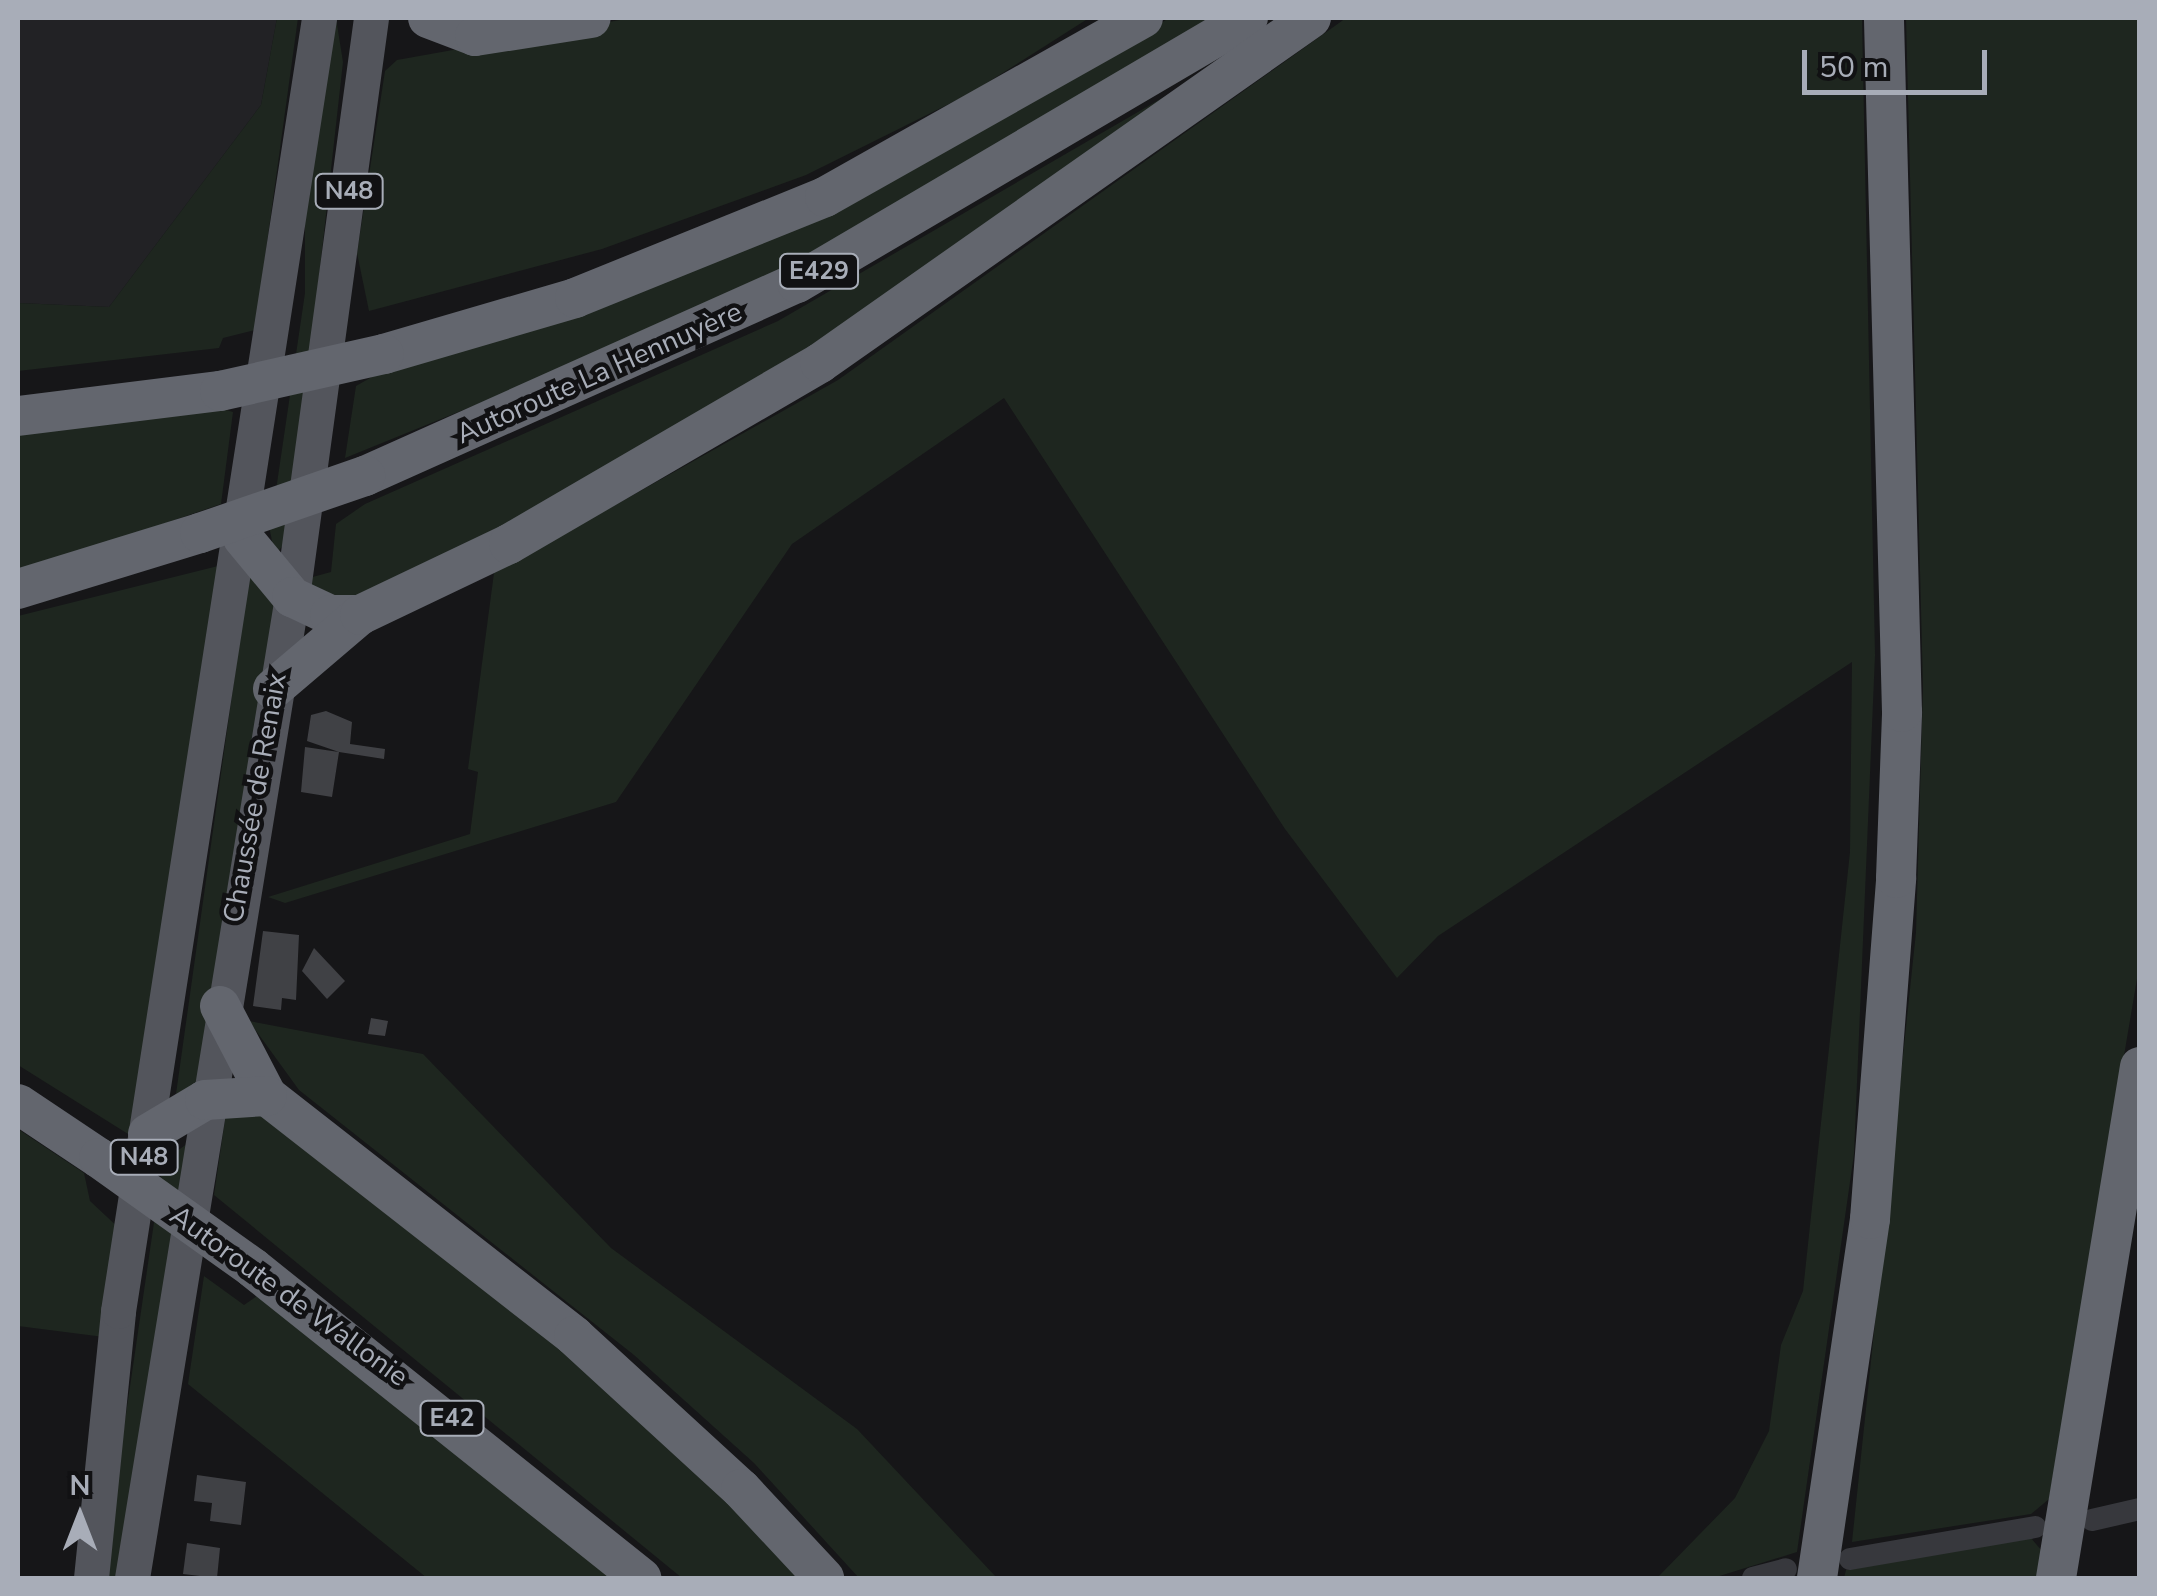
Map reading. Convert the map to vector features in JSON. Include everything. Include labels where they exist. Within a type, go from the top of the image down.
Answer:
[{"type":"highway","points":[[428,18],[475,36],[592,18]]},
{"type":"highway","name":"E429","points":[[23,414],[220,391],[384,354],[575,298],[826,197],[1144,18]]},
{"type":"highway","name":"Autoroute La Hennuyère","points":[[18,589],[200,534],[365,476],[797,282],[1248,18]]},
{"type":"highway","points":[[274,689],[360,615],[509,544],[820,364],[1312,18]]},
{"type":"highway","points":[[1817,1569],[1870,1219],[1896,878],[1902,692],[1884,18]]},
{"type":"highway","points":[[243,538],[292,597],[330,616],[360,615]]},
{"type":"highway","points":[[220,1006],[267,1096],[574,1336],[742,1489],[824,1578]]},
{"type":"highway","points":[[2056,1578],[2140,1067]]},
{"type":"highway","points":[[148,1134],[205,1100],[267,1096]]},
{"type":"highway","name":"Autoroute de Wallonie","points":[[18,1104],[253,1268],[642,1578]]},
{"type":"main road","name":"Chaussée de Renaix","points":[[92,1578],[118,1310],[243,538],[318,18]]},
{"type":"main road","name":"Chaussée de Renaix","points":[[132,1578],[220,1006],[292,597],[370,18]]},
{"type":"street","points":[[2092,1520],[2140,1509]]},
{"type":"street","points":[[1753,1578],[2035,1528]]},
{"type":"shaded area","points":[[18,18],[277,18],[261,105],[109,307],[18,303]]},
{"type":"shaded area","points":[[277,18],[298,18],[255,330],[223,338],[219,348],[18,371],[18,303],[109,307],[261,105]]},
{"type":"shaded area","points":[[336,18],[343,62],[317,295],[285,542],[275,556],[270,531],[305,293],[305,209]]},
{"type":"shaded area","points":[[631,18],[1089,18],[971,93],[806,175],[602,249],[369,311],[357,253],[385,71],[397,60]]},
{"type":"shaded area","points":[[1169,18],[1223,18],[715,308],[345,458],[356,386],[384,370],[1065,83]]},
{"type":"shaded area","points":[[1346,18],[1862,18],[1875,655],[1854,1154],[1797,1552],[1713,1578],[1657,1578],[1735,1498],[1769,1431],[1781,1345],[1803,1291],[1850,852],[1852,662],[1438,936],[1397,978],[1285,829],[1004,398],[792,544],[616,802],[285,903],[268,897],[470,834],[478,772],[468,769],[494,573],[838,380]]},
{"type":"shaded area","points":[[1906,18],[2139,18],[2139,967],[2049,1499],[2031,1514],[1852,1542],[1916,932],[1923,688]]},
{"type":"shaded area","points":[[1231,58],[769,385],[355,605],[307,592],[309,578],[331,572],[336,524],[365,504],[778,321]]},
{"type":"shaded area","points":[[209,405],[233,412],[221,504],[18,574],[18,430]]},
{"type":"shaded area","points":[[218,566],[136,1139],[18,1065],[18,616]]},
{"type":"shaded area","points":[[250,567],[278,598],[201,1082],[176,1094]]},
{"type":"shaded area","points":[[249,1021],[423,1054],[611,1248],[857,1429],[997,1578],[859,1578],[754,1463],[634,1355],[299,1090]]},
{"type":"shaded area","points":[[226,1113],[277,1117],[664,1435],[810,1578],[682,1578],[214,1195]]},
{"type":"shaded area","points":[[18,1129],[84,1173],[90,1201],[122,1231],[104,1337],[18,1326]]},
{"type":"shaded area","points":[[191,1141],[123,1578],[102,1578],[163,1161]]},
{"type":"shaded area","points":[[204,1276],[244,1305],[257,1296],[616,1578],[427,1578],[188,1384]]},
{"type":"shaded area","points":[[2031,1538],[2042,1551],[2039,1578],[1844,1578],[1846,1570]]},
{"type":"building","points":[[326,711],[352,722],[350,744],[385,749],[384,759],[339,752],[307,741],[311,715]]},
{"type":"building","points":[[305,747],[339,752],[332,797],[301,792]]},
{"type":"building","points":[[263,931],[299,935],[296,1000],[282,998],[281,1010],[253,1006]]},
{"type":"building","points":[[314,948],[345,981],[327,999],[302,971]]},
{"type":"building","points":[[371,1018],[388,1021],[385,1036],[368,1034]]},
{"type":"building","points":[[197,1475],[246,1482],[241,1525],[210,1521],[212,1503],[194,1501]]},
{"type":"building","points":[[187,1543],[220,1548],[217,1578],[183,1574]]}]
